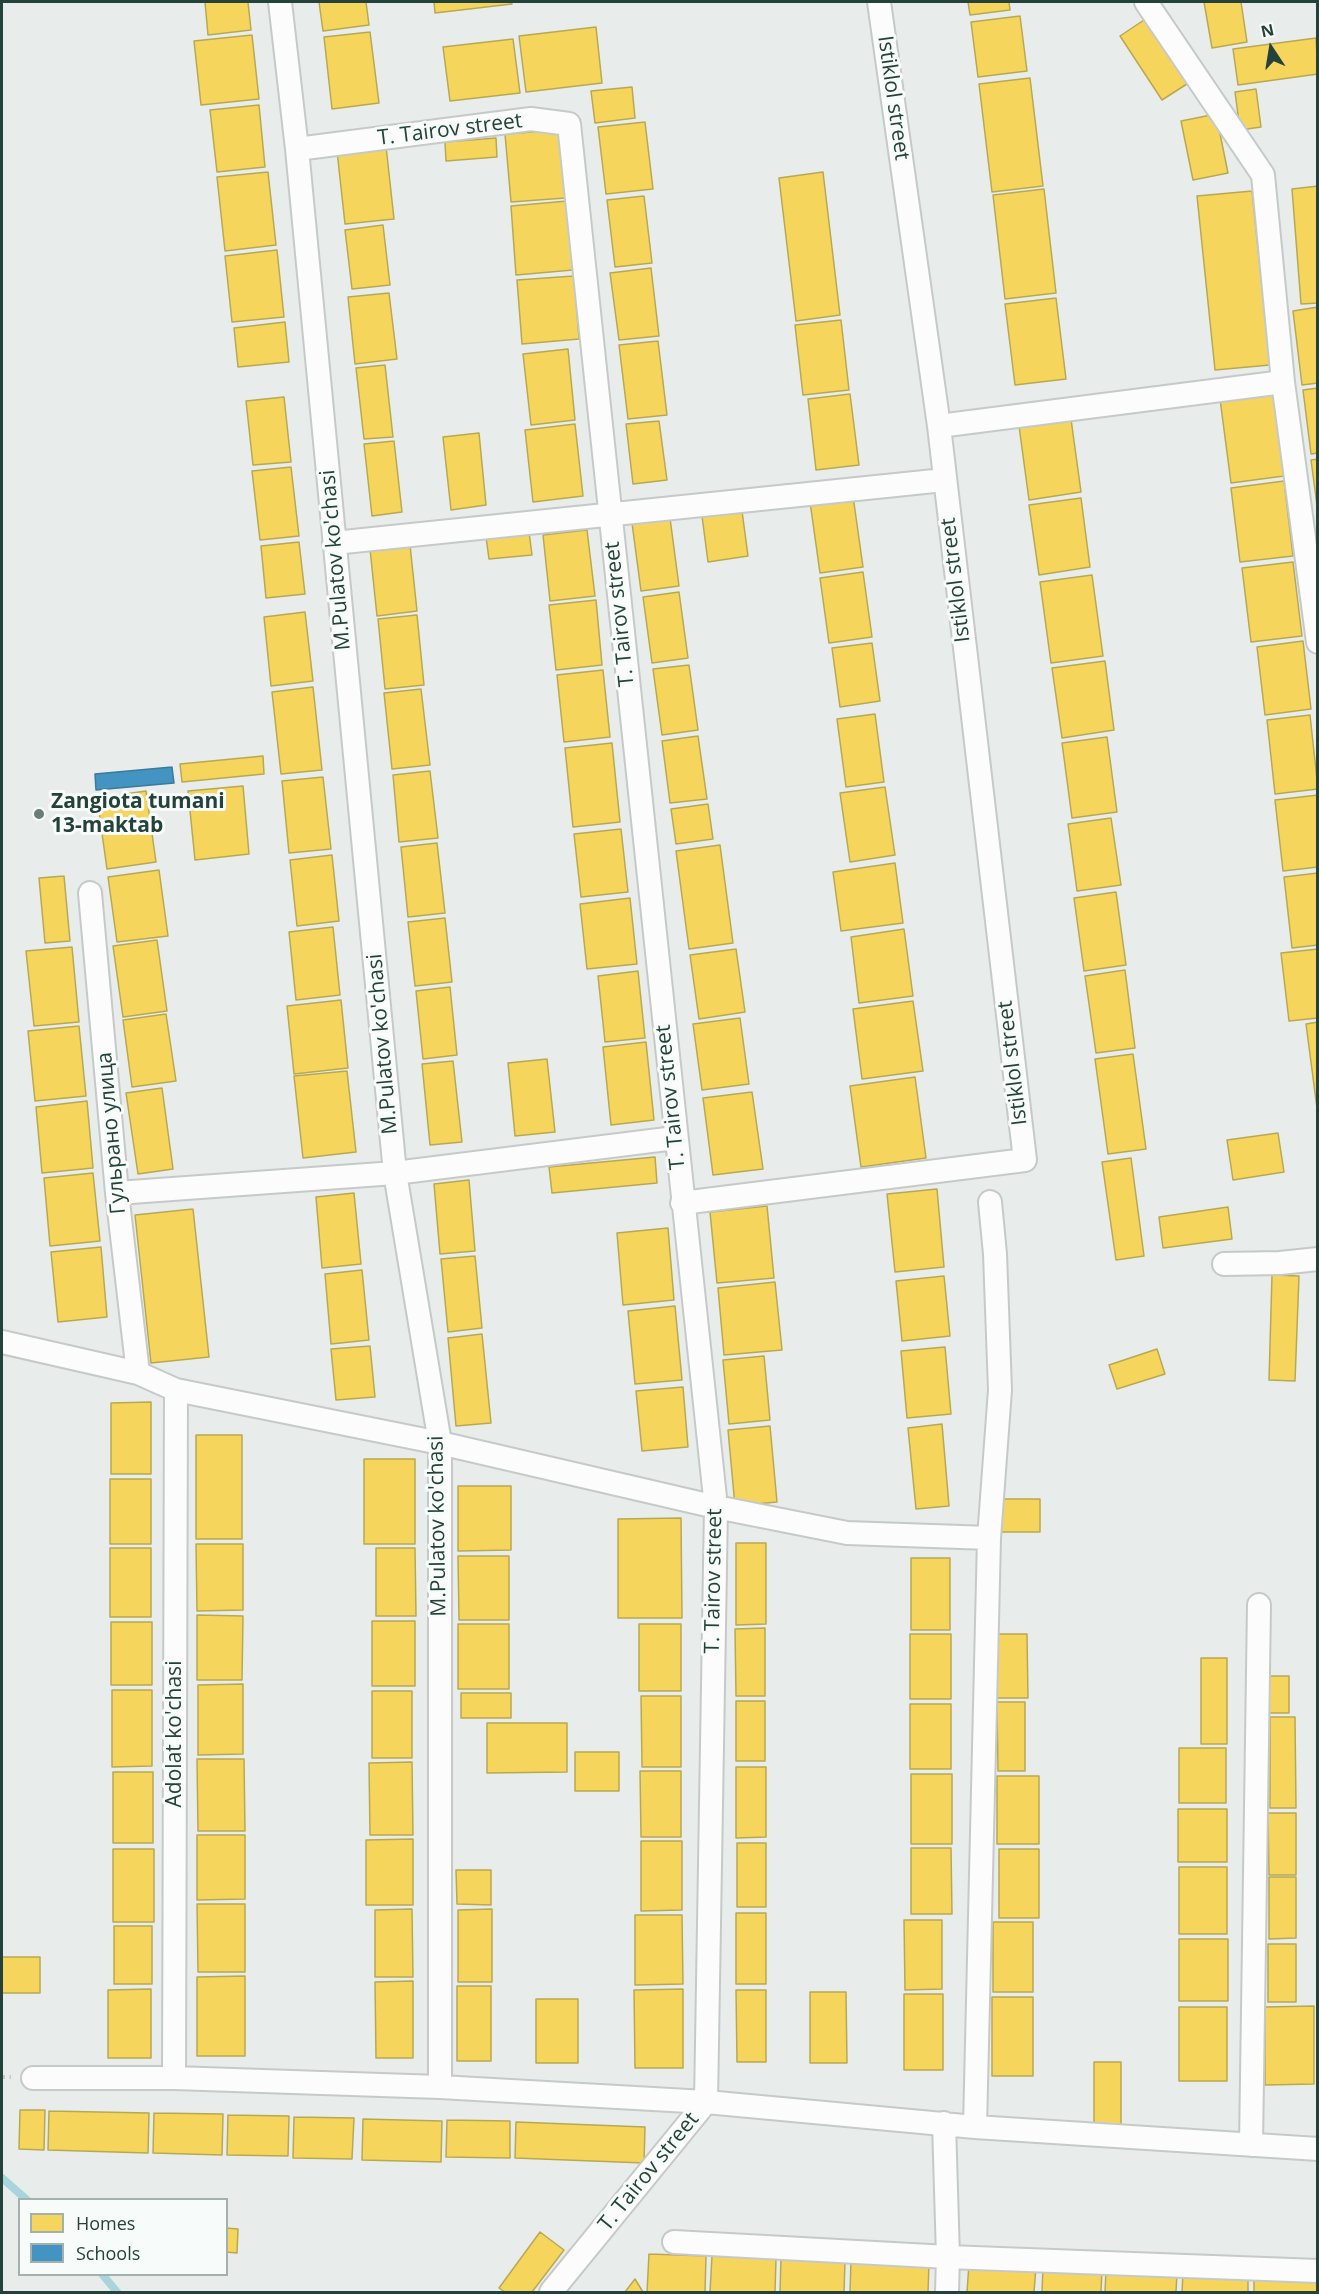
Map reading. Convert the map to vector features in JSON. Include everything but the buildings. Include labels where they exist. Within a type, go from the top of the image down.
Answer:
[{"type":"street","name":"M.Pulatov ko'chasi","points":[[279,2],[297,149],[395,1173],[440,1443],[440,2087]]},
{"type":"street","name":"Istiklol street","points":[[682,1203],[1025,1160],[939,426],[879,2]]},
{"type":"street","points":[[1146,2],[1263,175],[1283,382],[1317,642]]},
{"type":"street","name":"T. Tairov street","points":[[297,149],[531,119],[569,124],[716,1507],[706,2102],[551,2292]]},
{"type":"street","points":[[939,426],[1283,382]]},
{"type":"street","points":[[334,543],[944,480]]},
{"type":"street","name":"Гульрано улица","points":[[90,893],[117,1193],[138,1373]]},
{"type":"street","points":[[117,1193],[395,1173],[675,1138]]},
{"type":"street","points":[[975,2127],[989,1538],[1000,1390],[995,1254],[990,1202]]},
{"type":"street","points":[[1224,1264],[1280,1263],[1317,1259]]},
{"type":"street","points":[[2,1342],[138,1373],[176,1390],[440,1443],[716,1507],[847,1533],[989,1538]]},
{"type":"street","name":"Adolat ko'chasi","points":[[174,2078],[176,1390]]},
{"type":"street","points":[[1251,2145],[1259,1605]]},
{"type":"street","points":[[33,2078],[174,2078],[440,2087],[706,2102],[975,2127],[1317,2149]]},
{"type":"street","points":[[944,2123],[948,2258],[946,2292]]},
{"type":"street","points":[[674,2242],[948,2258],[1317,2271]]},
{"type":"waterway","points":[[2,2178],[25,2198]]},
{"type":"waterway","points":[[104,2276],[117,2292]]},
{"type":"place","name":"Zangiota tumani 13-maktab","points":[[39,814]]}]
